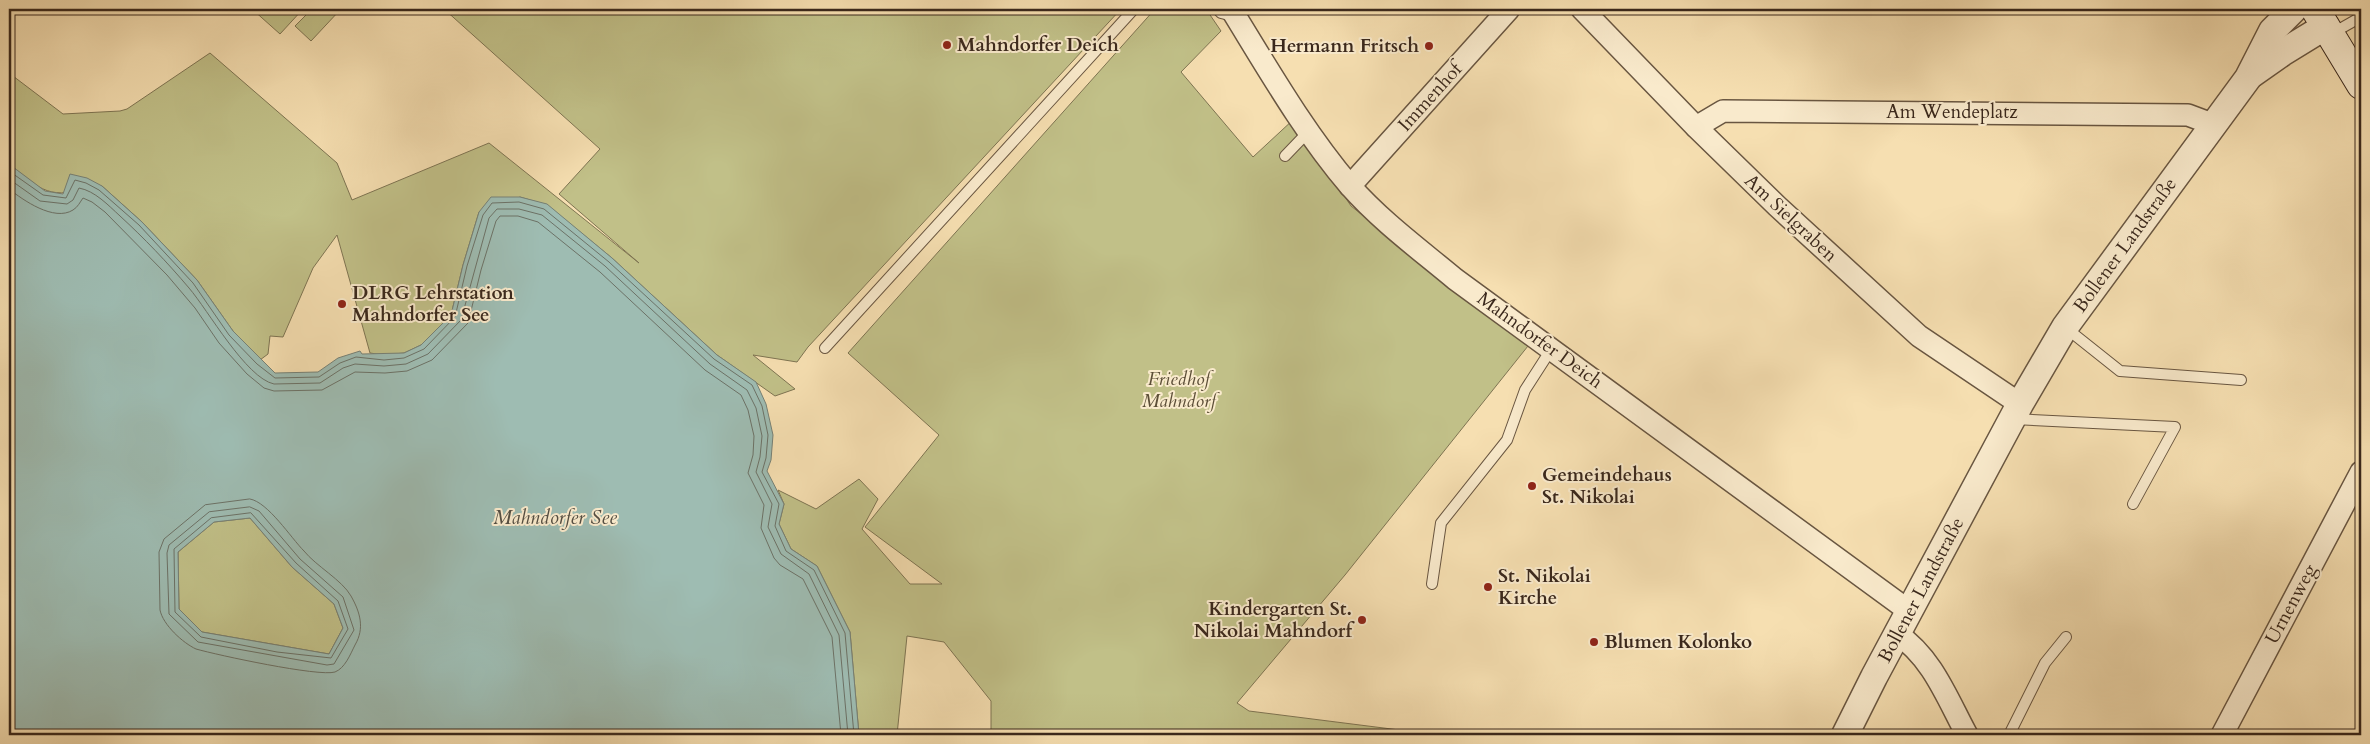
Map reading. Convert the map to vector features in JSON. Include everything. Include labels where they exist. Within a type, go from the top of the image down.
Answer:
[{"type":"main road","points":[[2324,23],[2361,85]]},
{"type":"street","name":"Immenhof","points":[[1350,186],[1509,9]]},
{"type":"street","name":"Am Sielgraben","points":[[1582,9],[1696,128],[1777,206],[1918,336],[2016,411]]},
{"type":"street","name":"Bollener Landstraße","points":[[1845,735],[1909,610],[2016,411],[2065,327],[2212,124],[2248,78],[2272,31],[2294,9]]},
{"type":"street","name":"Mahndorfer Deich","points":[[1234,13],[1309,131],[1350,186],[1389,225],[1448,273],[1909,610]]},
{"type":"street","name":"Bollener Landstraße","points":[[2248,78],[2324,23]]},
{"type":"street","name":"Am Wendeplatz","points":[[1696,128],[1723,111],[2188,115],[2212,124]]},
{"type":"street","name":"Urnenweg","points":[[2222,735],[2361,472]]},
{"type":"street","points":[[1897,634],[1912,644],[1928,661],[1967,735]]},
{"type":"lane","points":[[825,348],[1134,9]]},
{"type":"lane","points":[[1217,9],[1221,13],[1234,13]]},
{"type":"lane","points":[[2324,23],[2361,17]]},
{"type":"lane","points":[[1285,156],[1309,131]]},
{"type":"lane","points":[[2065,327],[2120,371],[2241,380]]},
{"type":"lane","points":[[1432,584],[1441,523],[1507,440],[1525,390],[1552,348]]},
{"type":"lane","points":[[2016,411],[2175,427],[2133,504]]},
{"type":"lane","points":[[2009,735],[2045,663],[2066,637]]},
{"type":"green space","points":[[252,9],[303,9],[280,34]]},
{"type":"green space","points":[[312,9],[340,10],[311,41],[295,26]]},
{"type":"green space","points":[[444,9],[1121,9],[808,347],[797,362],[753,355],[795,389],[775,396],[717,355],[612,258],[547,205],[520,197],[479,212],[463,265],[451,315],[421,345],[404,353],[384,355],[370,353],[337,235],[313,268],[283,337],[270,336],[268,354],[260,360],[233,331],[197,280],[142,222],[102,186],[72,192],[52,192],[33,183],[9,164],[9,73],[63,114],[120,111],[127,109],[210,53],[337,163],[352,200],[489,143],[639,263],[559,194],[600,149]]},
{"type":"green space","name":"Friedhof Mahndorf","points":[[1155,9],[1206,9],[1221,31],[1181,72],[1253,157],[1294,119],[1351,206],[1528,346],[1345,575],[1237,703],[1249,711],[1439,735],[991,735],[991,701],[944,642],[907,636],[897,735],[859,735],[850,632],[817,566],[791,549],[779,524],[784,504],[778,490],[816,509],[859,479],[878,499],[862,529],[910,584],[942,584],[865,527],[939,435],[848,353]]},
{"type":"green space","points":[[250,518],[292,567],[334,604],[343,628],[329,654],[202,632],[179,609],[178,552],[214,522]]},
{"type":"water","name":"Mahndorfer See","points":[[9,164],[45,191],[63,194],[70,174],[87,178],[102,186],[142,222],[197,280],[233,331],[275,373],[318,372],[338,358],[360,351],[362,354],[404,353],[421,345],[451,315],[463,265],[479,212],[491,197],[520,197],[547,204],[612,258],[717,355],[756,382],[766,404],[773,435],[771,460],[767,471],[784,504],[779,524],[791,549],[817,566],[850,632],[859,735],[9,735]],"holes":[[[250,518],[292,567],[334,604],[343,628],[329,654],[202,632],[179,609],[178,552],[214,522]]]},
{"type":"place","name":"Mahndorfer Deich","points":[[947,45]]},
{"type":"place","name":"Hermann Fritsch","points":[[1429,46]]},
{"type":"place","name":"DLRG Lehrstation Mahndorfer See","points":[[342,304]]},
{"type":"place","name":"Gemeindehaus St. Nikolai","points":[[1532,486]]},
{"type":"place","name":"St. Nikolai Kirche","points":[[1488,587]]},
{"type":"place","name":"Kindergarten St. Nikolai Mahndorf","points":[[1362,620]]},
{"type":"place","name":"Blumen Kolonko","points":[[1594,642]]}]
